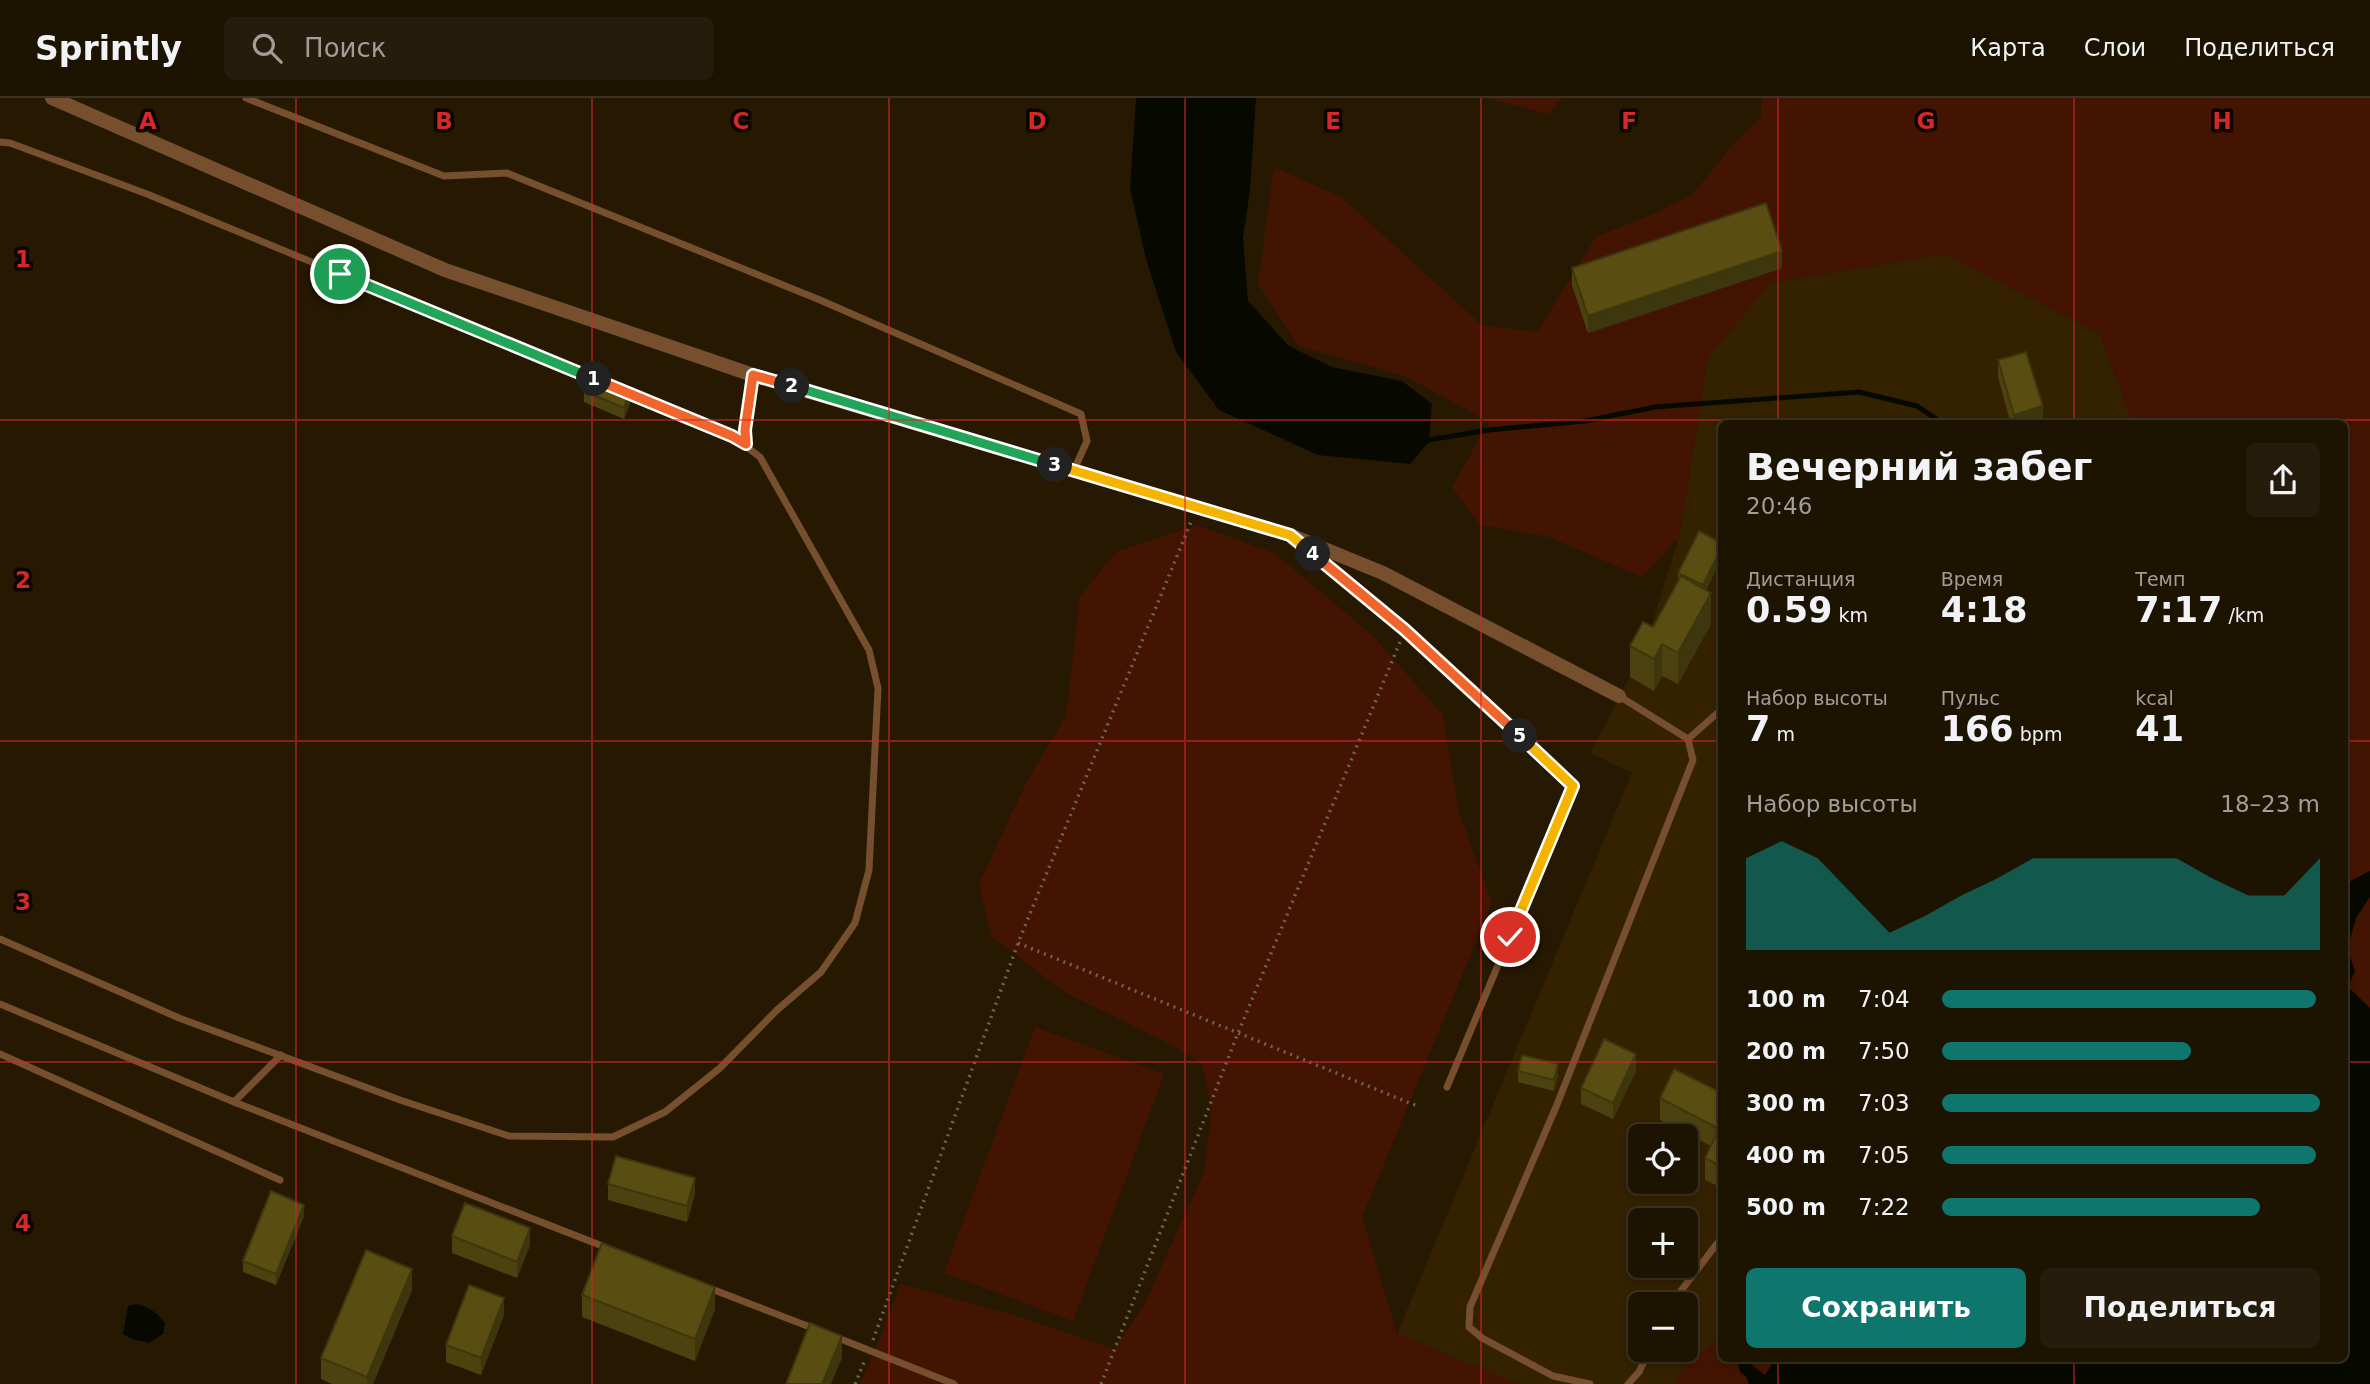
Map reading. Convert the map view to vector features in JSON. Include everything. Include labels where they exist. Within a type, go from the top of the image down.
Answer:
[{"type":"street","points":[[52,98],[445,271],[753,375],[1290,535],[1383,573],[1619,696]]},
{"type":"lane","points":[[246,98],[444,176],[508,173],[820,300],[1081,414],[1087,440],[1074,470]]},
{"type":"lane","points":[[0,142],[10,143],[147,194],[604,383]]},
{"type":"lane","points":[[746,444],[745,430],[753,375]]},
{"type":"lane","points":[[0,939],[179,1018],[400,1101],[509,1136],[613,1137],[664,1112],[720,1068],[776,1010],[821,972],[855,923],[869,870],[878,688],[869,650],[760,457],[732,436],[617,388]]},
{"type":"lane","points":[[1290,535],[1405,630],[1573,786],[1447,1087]]},
{"type":"lane","points":[[1590,1384],[1553,1376],[1482,1338],[1469,1327],[1470,1307],[1561,1094],[1693,760],[1688,738],[1619,696]]},
{"type":"lane","points":[[1688,738],[1718,712]]},
{"type":"lane","points":[[0,1004],[234,1102],[621,1253]]},
{"type":"lane","points":[[0,1054],[280,1180]]},
{"type":"lane","points":[[234,1102],[281,1055]]},
{"type":"lane","points":[[1680,1292],[1718,1242]]},
{"type":"lane","points":[[698,1284],[954,1384]]},
{"type":"lane","points":[[1628,1384],[1644,1362]]},
{"type":"path","points":[[855,1384],[1018,943],[1197,507]]},
{"type":"path","points":[[1101,1384],[1238,1032],[1405,630]]},
{"type":"path","points":[[1018,943],[1417,1106]]},
{"type":"shaded area","points":[[1136,98],[1256,98],[1250,190],[1243,238],[1248,301],[1289,346],[1332,367],[1402,381],[1432,404],[1429,442],[1410,464],[1318,455],[1219,410],[1176,352],[1146,259],[1130,188]]},
{"type":"shaded area","points":[[1487,98],[1562,98],[1548,114]]},
{"type":"shaded area","points":[[1761,98],[2370,98],[2370,871],[2348,882],[2348,420],[2131,420],[2101,334],[1944,254],[1770,283],[1708,357],[1679,537],[1642,577],[1549,537],[1480,525],[1452,487],[1489,422],[1405,376],[1298,346],[1258,283],[1274,167],[1341,197],[1482,325],[1537,332],[1596,237],[1692,195],[1736,141],[1761,118]]},
{"type":"shaded area","points":[[1944,254],[2101,334],[2131,420],[1718,420],[1718,1339],[1698,1355],[1698,1292],[1628,1292],[1628,1362],[1690,1362],[1675,1384],[1518,1384],[1397,1334],[1632,773],[1590,753],[1643,653],[1679,537],[1708,357],[1770,283]]},
{"type":"shaded area","points":[[1197,525],[1276,554],[1374,637],[1443,715],[1459,812],[1492,903],[1362,1217],[1397,1334],[1518,1384],[859,1384],[901,1284],[1017,1316],[1114,1349],[1144,1305],[1204,1173],[1212,1110],[1202,1064],[1168,1043],[1066,993],[991,936],[979,883],[1027,781],[1066,716],[1080,596],[1116,552]]},
{"type":"shaded area","points":[[2370,871],[2370,897],[2356,918],[2348,946],[2348,882]]},
{"type":"shaded area","points":[[2370,897],[2370,1008],[2348,987],[2348,975],[2353,928]]},
{"type":"shaded area","points":[[2348,952],[2355,971],[2348,987]]},
{"type":"shaded area","points":[[2348,987],[2370,1008],[2370,1384],[1749,1384],[1740,1372],[1738,1364],[1748,1362],[1765,1375],[1773,1362],[2348,1362]]},
{"type":"shaded area","points":[[1035,1027],[1164,1074],[1073,1321],[944,1273]]},
{"type":"shaded area","points":[[136,1304],[152,1310],[165,1323],[163,1334],[149,1343],[123,1334],[128,1306]]},
{"type":"shaded area","points":[[1718,1339],[1718,1362],[1747,1362],[1746,1377],[1749,1384],[1675,1384],[1685,1366],[1690,1362],[1698,1362],[1698,1355]]},
{"type":"shaded area","points":[[1748,1362],[1774,1362],[1765,1376]]},
{"type":"building","points":[[1766,203],[1782,251],[1588,316],[1572,268]]},
{"type":"building","points":[[2026,352],[2043,406],[2014,415],[1998,360]]},
{"type":"building","points":[[591,373],[631,389],[624,408],[584,391]]},
{"type":"building","points":[[1699,531],[1718,541],[1718,555],[1703,585],[1678,573]]},
{"type":"building","points":[[1681,576],[1711,593],[1678,653],[1662,644],[1654,659],[1630,646],[1643,622],[1653,627]]},
{"type":"building","points":[[1604,1039],[1636,1054],[1613,1103],[1581,1088]]},
{"type":"building","points":[[1522,1055],[1558,1064],[1554,1080],[1518,1071]]},
{"type":"building","points":[[1674,1069],[1718,1091],[1718,1128],[1660,1098]]},
{"type":"building","points":[[1718,1131],[1718,1165],[1705,1158]]},
{"type":"building","points":[[616,1156],[695,1178],[687,1206],[608,1184]]},
{"type":"building","points":[[271,1191],[304,1205],[276,1274],[243,1261]]},
{"type":"building","points":[[465,1203],[530,1228],[517,1262],[452,1236]]},
{"type":"building","points":[[602,1243],[715,1287],[695,1339],[582,1295]]},
{"type":"building","points":[[366,1250],[412,1269],[367,1377],[321,1358]]},
{"type":"building","points":[[469,1285],[504,1298],[481,1358],[446,1345]]},
{"type":"building","points":[[810,1323],[842,1336],[822,1384],[786,1384]]},
{"type":"waterway","points":[[1422,441],[1489,430],[1585,421],[1655,407],[1859,392],[1917,406],[1938,420]]},
{"type":"route","points":[[340,274],[746,444],[745,430],[753,375],[1290,535],[1405,630],[1573,786],[1510,937]]}]
